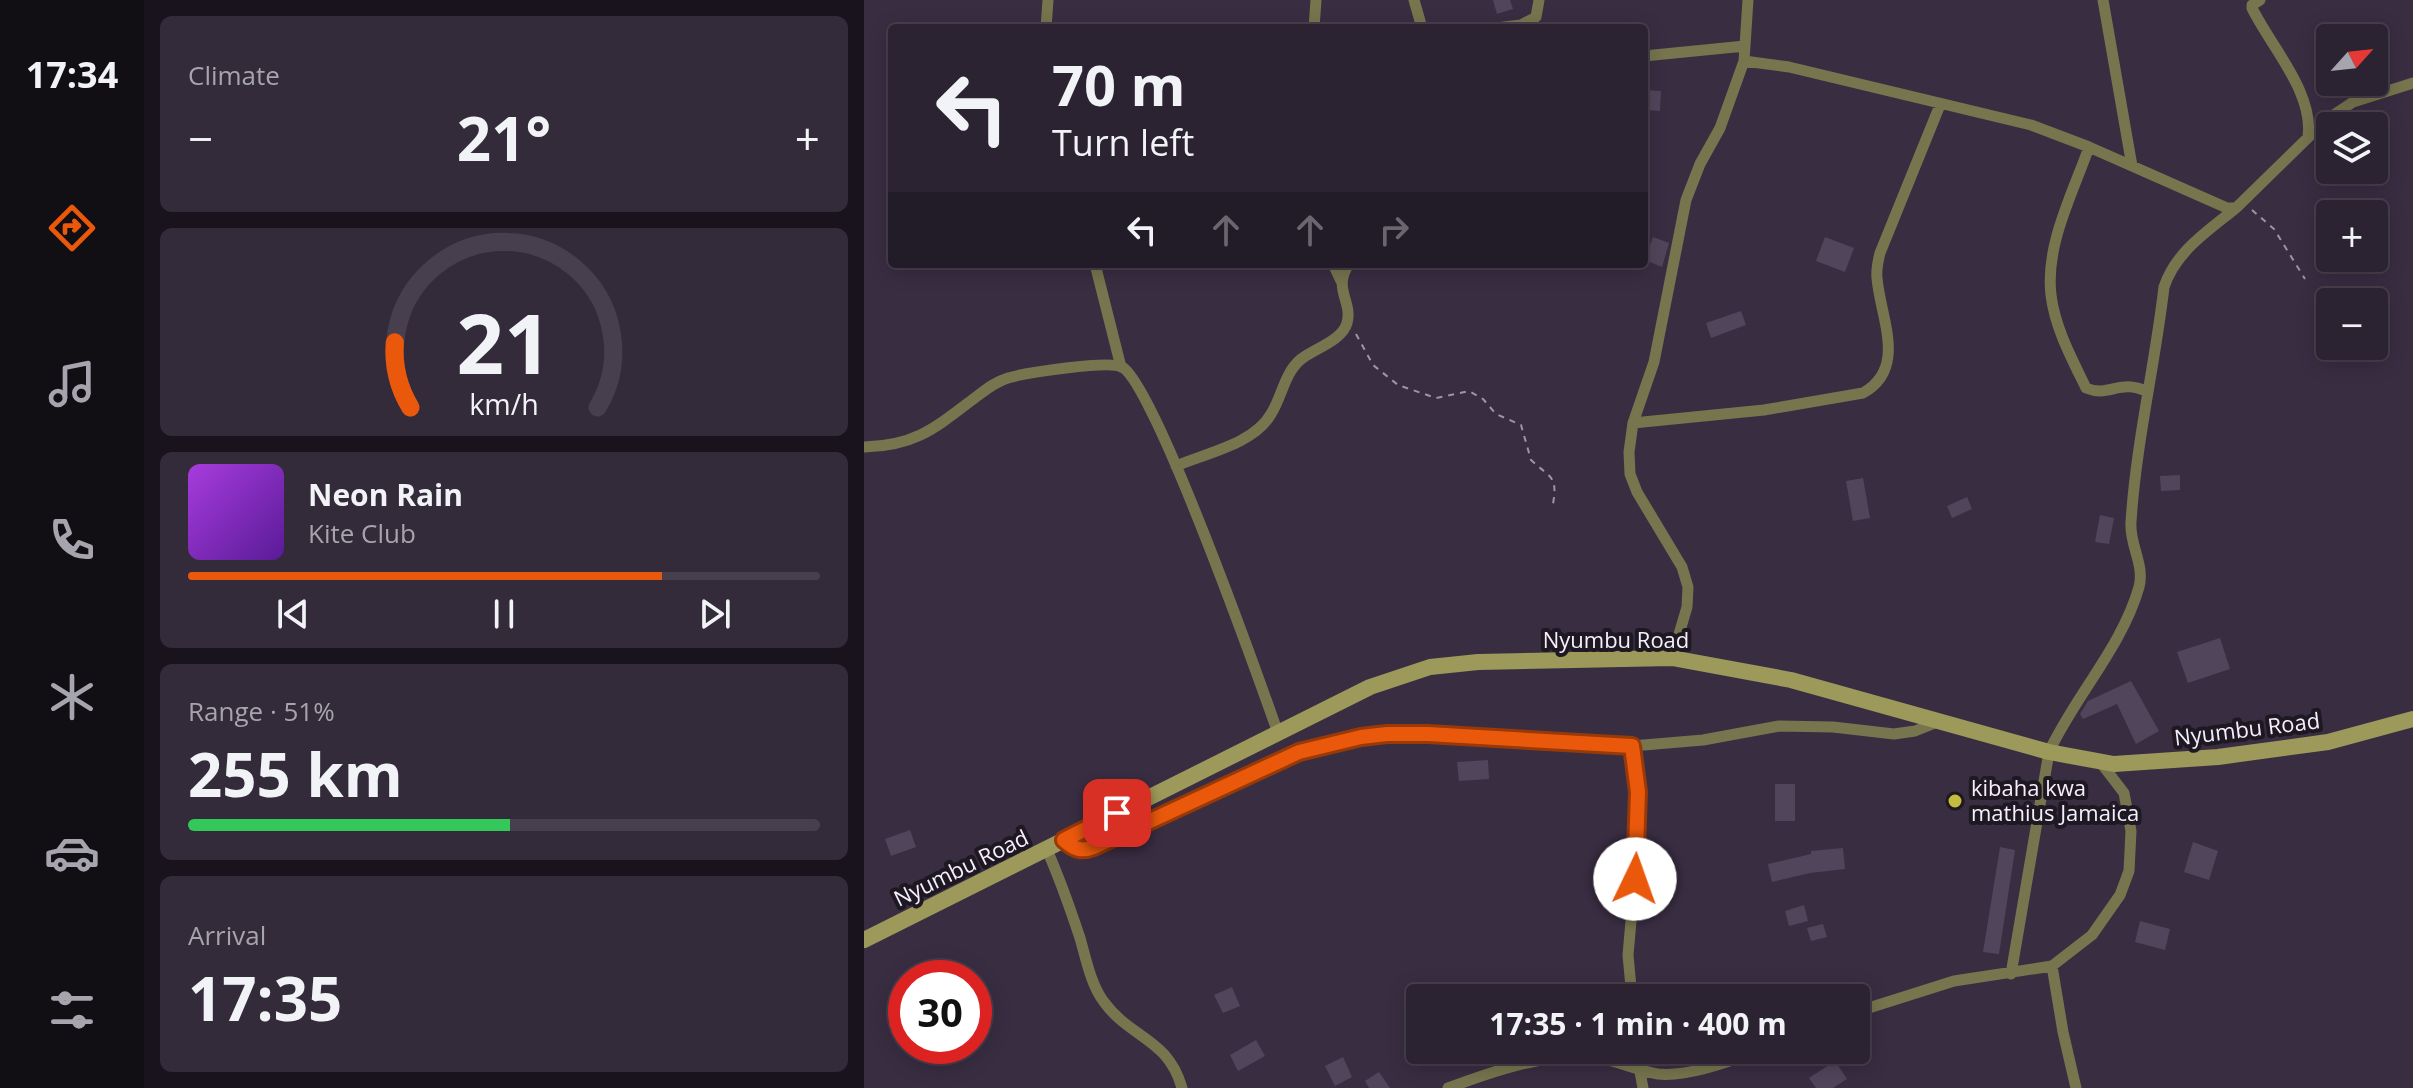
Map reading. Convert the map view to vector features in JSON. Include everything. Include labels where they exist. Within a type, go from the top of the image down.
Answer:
[{"type":"street","points":[[1046,24],[1048,0]]},
{"type":"street","points":[[1314,24],[1316,0]]},
{"type":"street","points":[[1414,0],[1421,24]]},
{"type":"street","points":[[1515,24],[1536,17],[1539,0]]},
{"type":"street","points":[[1672,658],[1687,607],[1688,587],[1682,567],[1648,514],[1630,474],[1629,452],[1633,423],[1654,362],[1686,200],[1700,164],[1720,128],[1744,61],[1748,0]]},
{"type":"street","points":[[2103,0],[2132,166]]},
{"type":"street","points":[[2260,0],[2252,8],[2306,102],[2310,124],[2308,137]]},
{"type":"street","points":[[1648,56],[1745,46]]},
{"type":"street","points":[[1744,61],[1844,80],[2031,125],[2089,147],[2218,206],[2238,206]]},
{"type":"street","points":[[2011,974],[2049,752],[2063,723],[2122,629],[2139,587],[2141,573],[2130,525],[2164,287],[2169,273],[2183,252],[2238,206],[2326,120],[2353,102],[2413,83]]},
{"type":"street","points":[[1633,423],[1764,410],[1863,393],[1877,386],[1887,363],[1889,348],[1876,273],[1880,253],[1940,105]]},
{"type":"street","points":[[2089,147],[2055,243],[2050,273],[2051,298],[2064,343],[2086,388],[2097,392],[2127,385],[2148,392]]},
{"type":"street","points":[[1096,268],[1121,367]]},
{"type":"street","points":[[1176,466],[1258,431],[1274,411],[1288,376],[1298,362],[1342,332],[1348,319],[1341,281],[1335,268]]},
{"type":"street","points":[[1341,281],[1347,268]]},
{"type":"street","points":[[864,447],[892,446],[934,429],[991,385],[1007,378],[1104,364],[1121,367],[1134,378],[1176,466],[1243,632],[1278,733]]},
{"type":"street","name":"Nyumbu Road","points":[[864,940],[1370,687],[1430,667],[1478,662],[1672,658],[1791,680],[2049,752],[2101,763],[2218,757],[2328,742],[2413,719]]},
{"type":"street","points":[[1064,840],[1074,849],[1094,847],[1299,752],[1361,737],[1428,734],[1632,746],[1703,740],[1779,726],[1833,727],[1894,734],[1915,731],[1940,721]]},
{"type":"street","points":[[1631,984],[1628,955],[1637,853],[1638,792],[1632,746]]},
{"type":"street","points":[[1870,1007],[1954,981],[2052,966],[2092,935],[2120,895],[2129,871],[2129,809],[2116,779],[2101,763]]},
{"type":"street","points":[[1047,850],[1065,891],[1095,985],[1104,1002],[1121,1020],[1163,1052],[1178,1072],[1182,1088]]},
{"type":"street","points":[[2052,966],[2076,1088]]},
{"type":"street","points":[[1448,1088],[1538,1061],[1582,1056],[1607,1058],[1657,1074],[1674,1074],[1715,1064]]},
{"type":"street","points":[[1637,1064],[1643,1088]]},
{"type":"path","points":[[2238,206],[2274,229],[2305,279]]},
{"type":"path","points":[[1348,319],[1373,365],[1398,385],[1436,398],[1469,391],[1483,399],[1496,414],[1521,425],[1531,460],[1551,475],[1555,482],[1553,504]]},
{"type":"building","points":[[1493,0],[1510,0],[1513,9],[1497,14]]},
{"type":"building","points":[[1648,90],[1661,91],[1660,111],[1648,110]]},
{"type":"building","points":[[1653,237],[1669,243],[1662,267],[1648,261]]},
{"type":"building","points":[[1825,237],[1854,248],[1845,272],[1816,261]]},
{"type":"building","points":[[1741,311],[1746,325],[1711,338],[1706,323]]},
{"type":"building","points":[[2180,475],[2180,490],[2161,491],[2160,476]]},
{"type":"building","points":[[1863,478],[1870,518],[1853,521],[1846,481]]},
{"type":"building","points":[[1967,497],[1972,509],[1952,518],[1947,506]]},
{"type":"building","points":[[2100,515],[2114,518],[2109,544],[2095,542]]},
{"type":"building","points":[[2220,638],[2230,669],[2188,683],[2177,652]]},
{"type":"building","points":[[2131,681],[2159,731],[2136,744],[2117,704],[2083,719],[2080,714],[2088,701]]},
{"type":"building","points":[[1488,760],[1489,779],[1459,781],[1457,762]]},
{"type":"building","points":[[1775,784],[1795,784],[1795,821],[1775,821]]},
{"type":"building","points":[[910,830],[916,847],[891,856],[885,839]]},
{"type":"building","points":[[2193,842],[2218,851],[2209,880],[2184,872]]},
{"type":"building","points":[[2000,847],[2015,850],[1999,954],[1983,952]]},
{"type":"building","points":[[1843,848],[1845,869],[1772,882],[1768,864],[1811,854],[1811,851]]},
{"type":"building","points":[[1804,905],[1808,921],[1789,926],[1785,911]]},
{"type":"building","points":[[2140,921],[2170,929],[2165,950],[2135,942]]},
{"type":"building","points":[[1823,924],[1827,937],[1811,941],[1807,928]]},
{"type":"building","points":[[1232,987],[1240,1006],[1223,1013],[1214,995]]},
{"type":"building","points":[[1256,1040],[1265,1056],[1238,1071],[1230,1055]]},
{"type":"building","points":[[1343,1057],[1352,1077],[1335,1086],[1325,1066]]},
{"type":"building","points":[[1830,1064],[1837,1064],[1847,1079],[1833,1088],[1816,1088],[1809,1078]]},
{"type":"building","points":[[1379,1072],[1390,1088],[1369,1088],[1365,1081]]},
{"type":"place","name":"kibaha kwa mathius Jamaica","points":[[1955,801]]},
{"type":"route","points":[[1117,813],[1064,840],[1074,849],[1094,847],[1299,752],[1361,737],[1428,734],[1632,746],[1638,792],[1635,879]]}]
